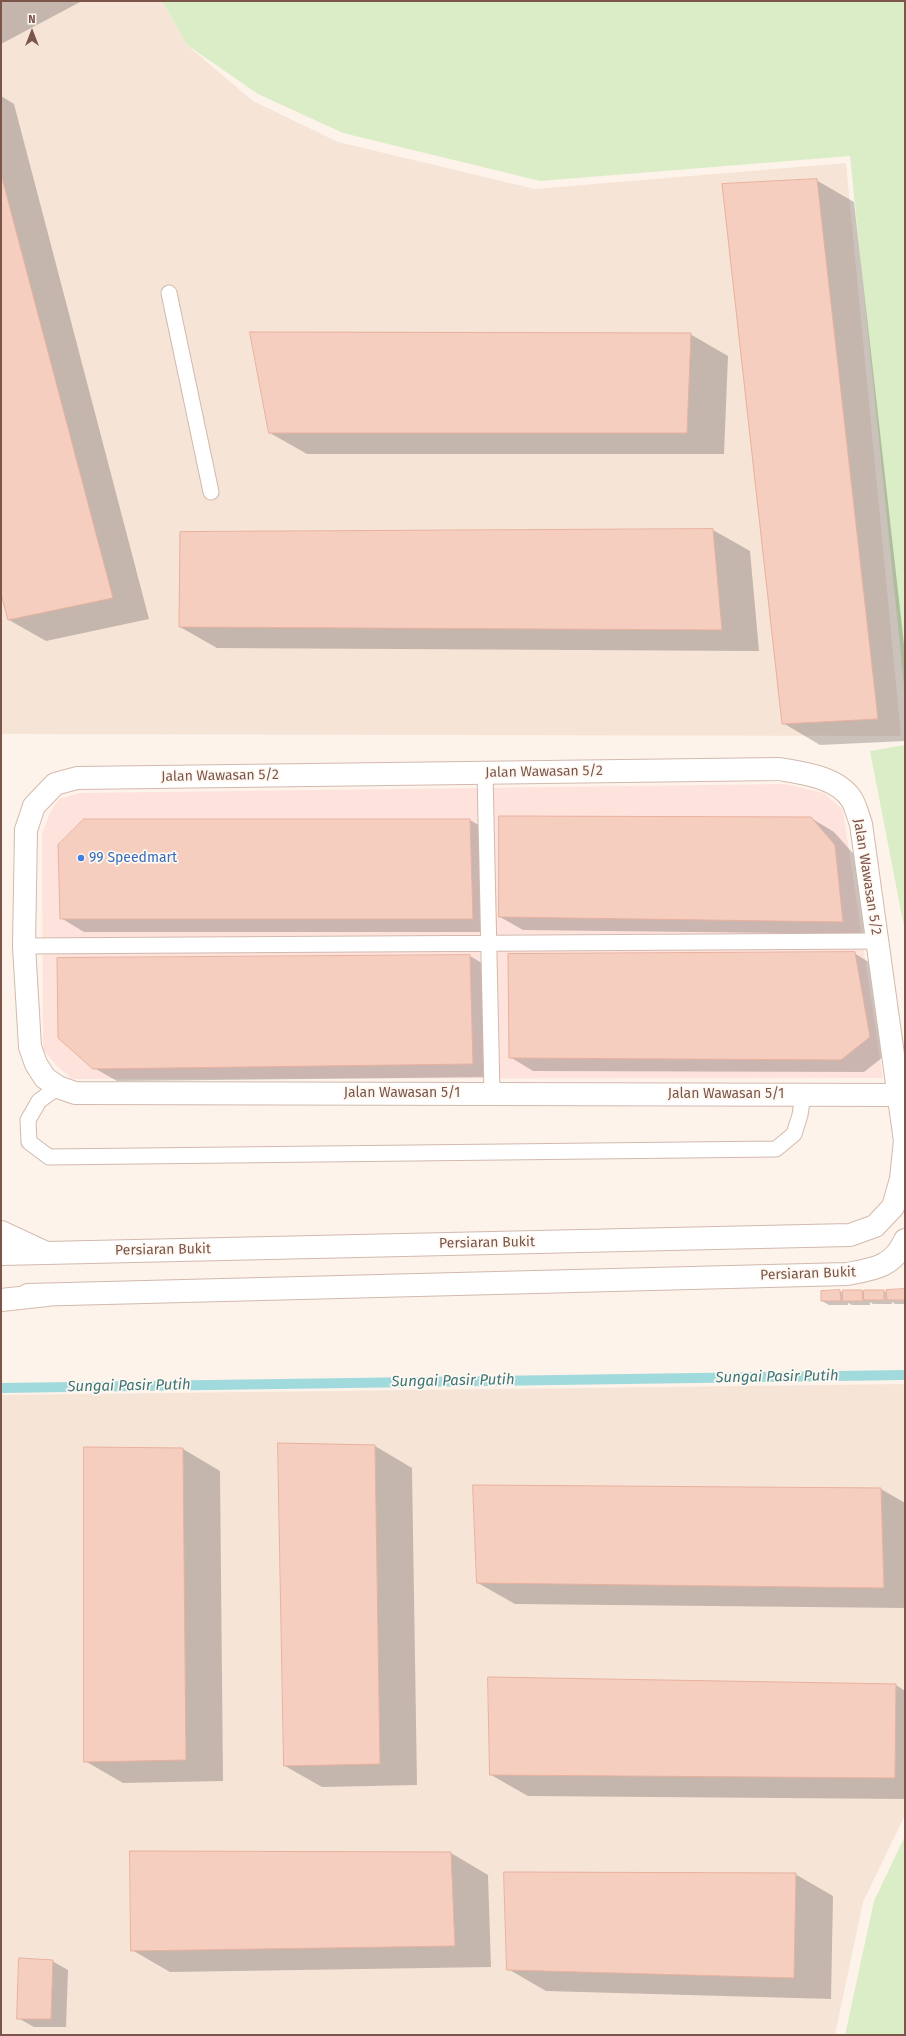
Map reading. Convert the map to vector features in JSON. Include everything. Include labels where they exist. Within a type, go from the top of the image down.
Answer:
[{"type":"street","name":"Jalan Wawasan 5/2","points":[[24,946],[26,830],[34,806],[55,784],[77,778],[779,769],[811,774],[834,783],[852,799],[861,824],[905,1141]]},
{"type":"street","name":"Jalan Wawasan 5/1","points":[[24,946],[30,1047],[36,1064],[45,1078],[58,1087],[75,1093],[898,1095]]},
{"type":"street","name":"Persiaran Bukit","points":[[1,1254],[850,1235],[875,1226],[893,1206],[901,1179],[905,1141]]},
{"type":"street","points":[[1,1232],[44,1252]]},
{"type":"street","name":"Persiaran Bukit","points":[[1,1296],[847,1274],[878,1269],[899,1253],[905,1240]]},
{"type":"street","points":[[1,1300],[47,1295]]},
{"type":"lane","points":[[170,293],[211,492]]},
{"type":"lane","points":[[485,773],[490,944],[492,1093]]},
{"type":"lane","points":[[24,946],[877,941]]},
{"type":"lane","points":[[58,1087],[40,1102],[28,1120],[29,1142],[49,1157],[776,1149],[794,1134],[800,1115],[803,1094]]},
{"type":"shaded area","points":[[1,1],[162,1],[187,45],[253,101],[338,142],[535,189],[846,163],[901,736],[1,734]]},
{"type":"shaded area","points":[[785,784],[824,793],[843,810],[883,1078],[72,1079],[56,1065],[43,1050],[42,834],[50,813],[59,799],[79,793]]},
{"type":"shaded area","points":[[905,1384],[905,1815],[863,1902],[835,2035],[1,2035],[1,1395]]},
{"type":"green space","points":[[162,1],[905,1],[905,696],[850,156],[540,181],[343,133],[258,94],[187,45]]},
{"type":"green space","points":[[905,745],[905,932],[870,751]]},
{"type":"green space","points":[[905,1836],[905,2035],[845,2035],[874,1901]]},
{"type":"building","points":[[1,174],[113,598],[8,620],[1,594]]},
{"type":"building","points":[[817,179],[878,719],[782,724],[722,184]]},
{"type":"building","points":[[250,332],[691,333],[687,433],[269,433]]},
{"type":"building","points":[[713,529],[722,630],[179,627],[180,532]]},
{"type":"building","points":[[499,816],[811,817],[835,845],[843,922],[499,917]]},
{"type":"building","points":[[84,819],[470,819],[473,919],[60,919],[58,845]]},
{"type":"building","points":[[855,952],[870,1037],[841,1060],[509,1058],[508,954]]},
{"type":"building","points":[[470,955],[473,1064],[93,1069],[58,1038],[57,958]]},
{"type":"building","points":[[905,1289],[905,1300],[887,1300],[886,1290]]},
{"type":"building","points":[[840,1290],[841,1301],[821,1301],[821,1291]]},
{"type":"building","points":[[843,1290],[862,1290],[863,1301],[843,1301]]},
{"type":"building","points":[[864,1290],[884,1290],[884,1300],[864,1300]]},
{"type":"building","points":[[278,1443],[375,1445],[380,1764],[284,1766]]},
{"type":"building","points":[[84,1447],[183,1448],[186,1760],[84,1762]]},
{"type":"building","points":[[473,1485],[881,1488],[884,1588],[477,1583]]},
{"type":"building","points":[[488,1677],[896,1684],[895,1778],[490,1775]]},
{"type":"building","points":[[130,1851],[451,1852],[455,1946],[131,1951]]},
{"type":"building","points":[[504,1872],[796,1873],[794,1978],[507,1970]]},
{"type":"building","points":[[19,1958],[53,1960],[51,2019],[17,2019]]},
{"type":"waterway","name":"Sungai Pasir Putih","points":[[1,1388],[905,1375]]},
{"type":"place","name":"99 Speedmart","points":[[81,858]]}]
